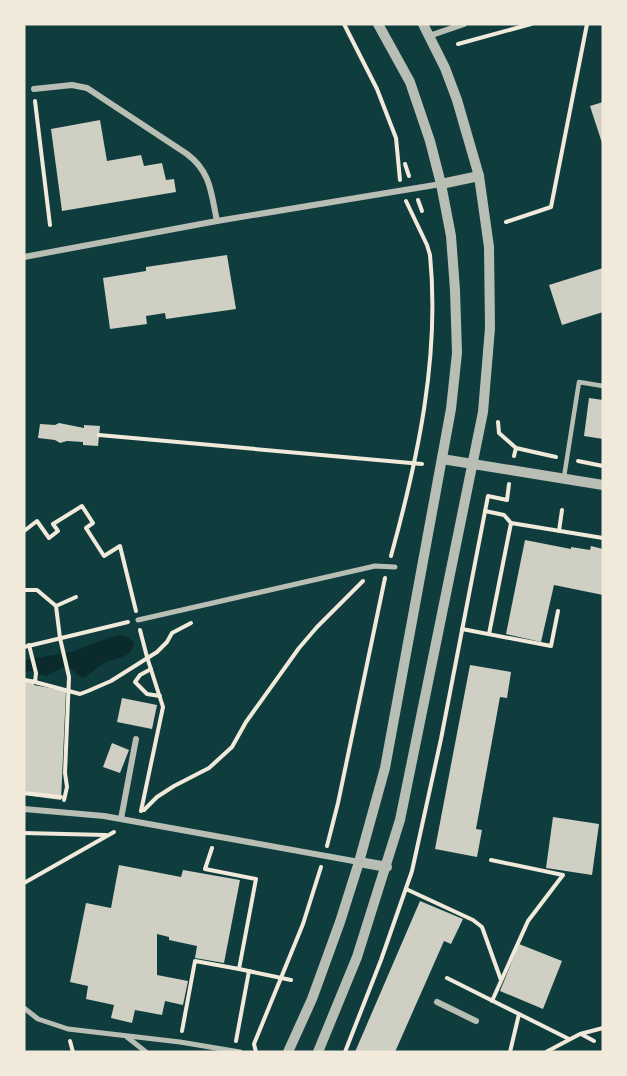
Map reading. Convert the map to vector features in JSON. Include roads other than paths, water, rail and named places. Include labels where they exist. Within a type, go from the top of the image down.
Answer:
[{"type":"street","points":[[288,1052],[326,962],[359,862],[385,768],[452,409],[457,354],[450,236],[441,184],[414,92],[378,24]]},
{"type":"street","points":[[318,1052],[357,957],[387,867],[412,769],[483,412],[490,328],[489,247],[479,176],[457,100],[445,68],[423,24]]},
{"type":"street","points":[[429,36],[464,24]]},
{"type":"street","points":[[34,89],[72,85],[87,88],[187,154],[198,162],[205,172],[217,221]]},
{"type":"street","points":[[24,257],[479,176]]},
{"type":"street","points":[[442,459],[603,485]]},
{"type":"street","points":[[138,620],[375,566],[395,567]]},
{"type":"street","points":[[121,819],[136,739]]},
{"type":"street","points":[[24,809],[121,819],[387,867]]},
{"type":"street","points":[[437,1002],[477,1021]]},
{"type":"street","points":[[24,1008],[38,1019],[68,1029],[237,1051]]},
{"type":"street","points":[[126,1036],[146,1052]]},
{"type":"lane","points":[[563,478],[579,382],[603,386]]},
{"type":"water","points":[[121,635],[128,637],[134,643],[130,652],[103,664],[83,678],[65,666],[46,676],[31,671],[24,672],[24,660],[71,652]]}]
